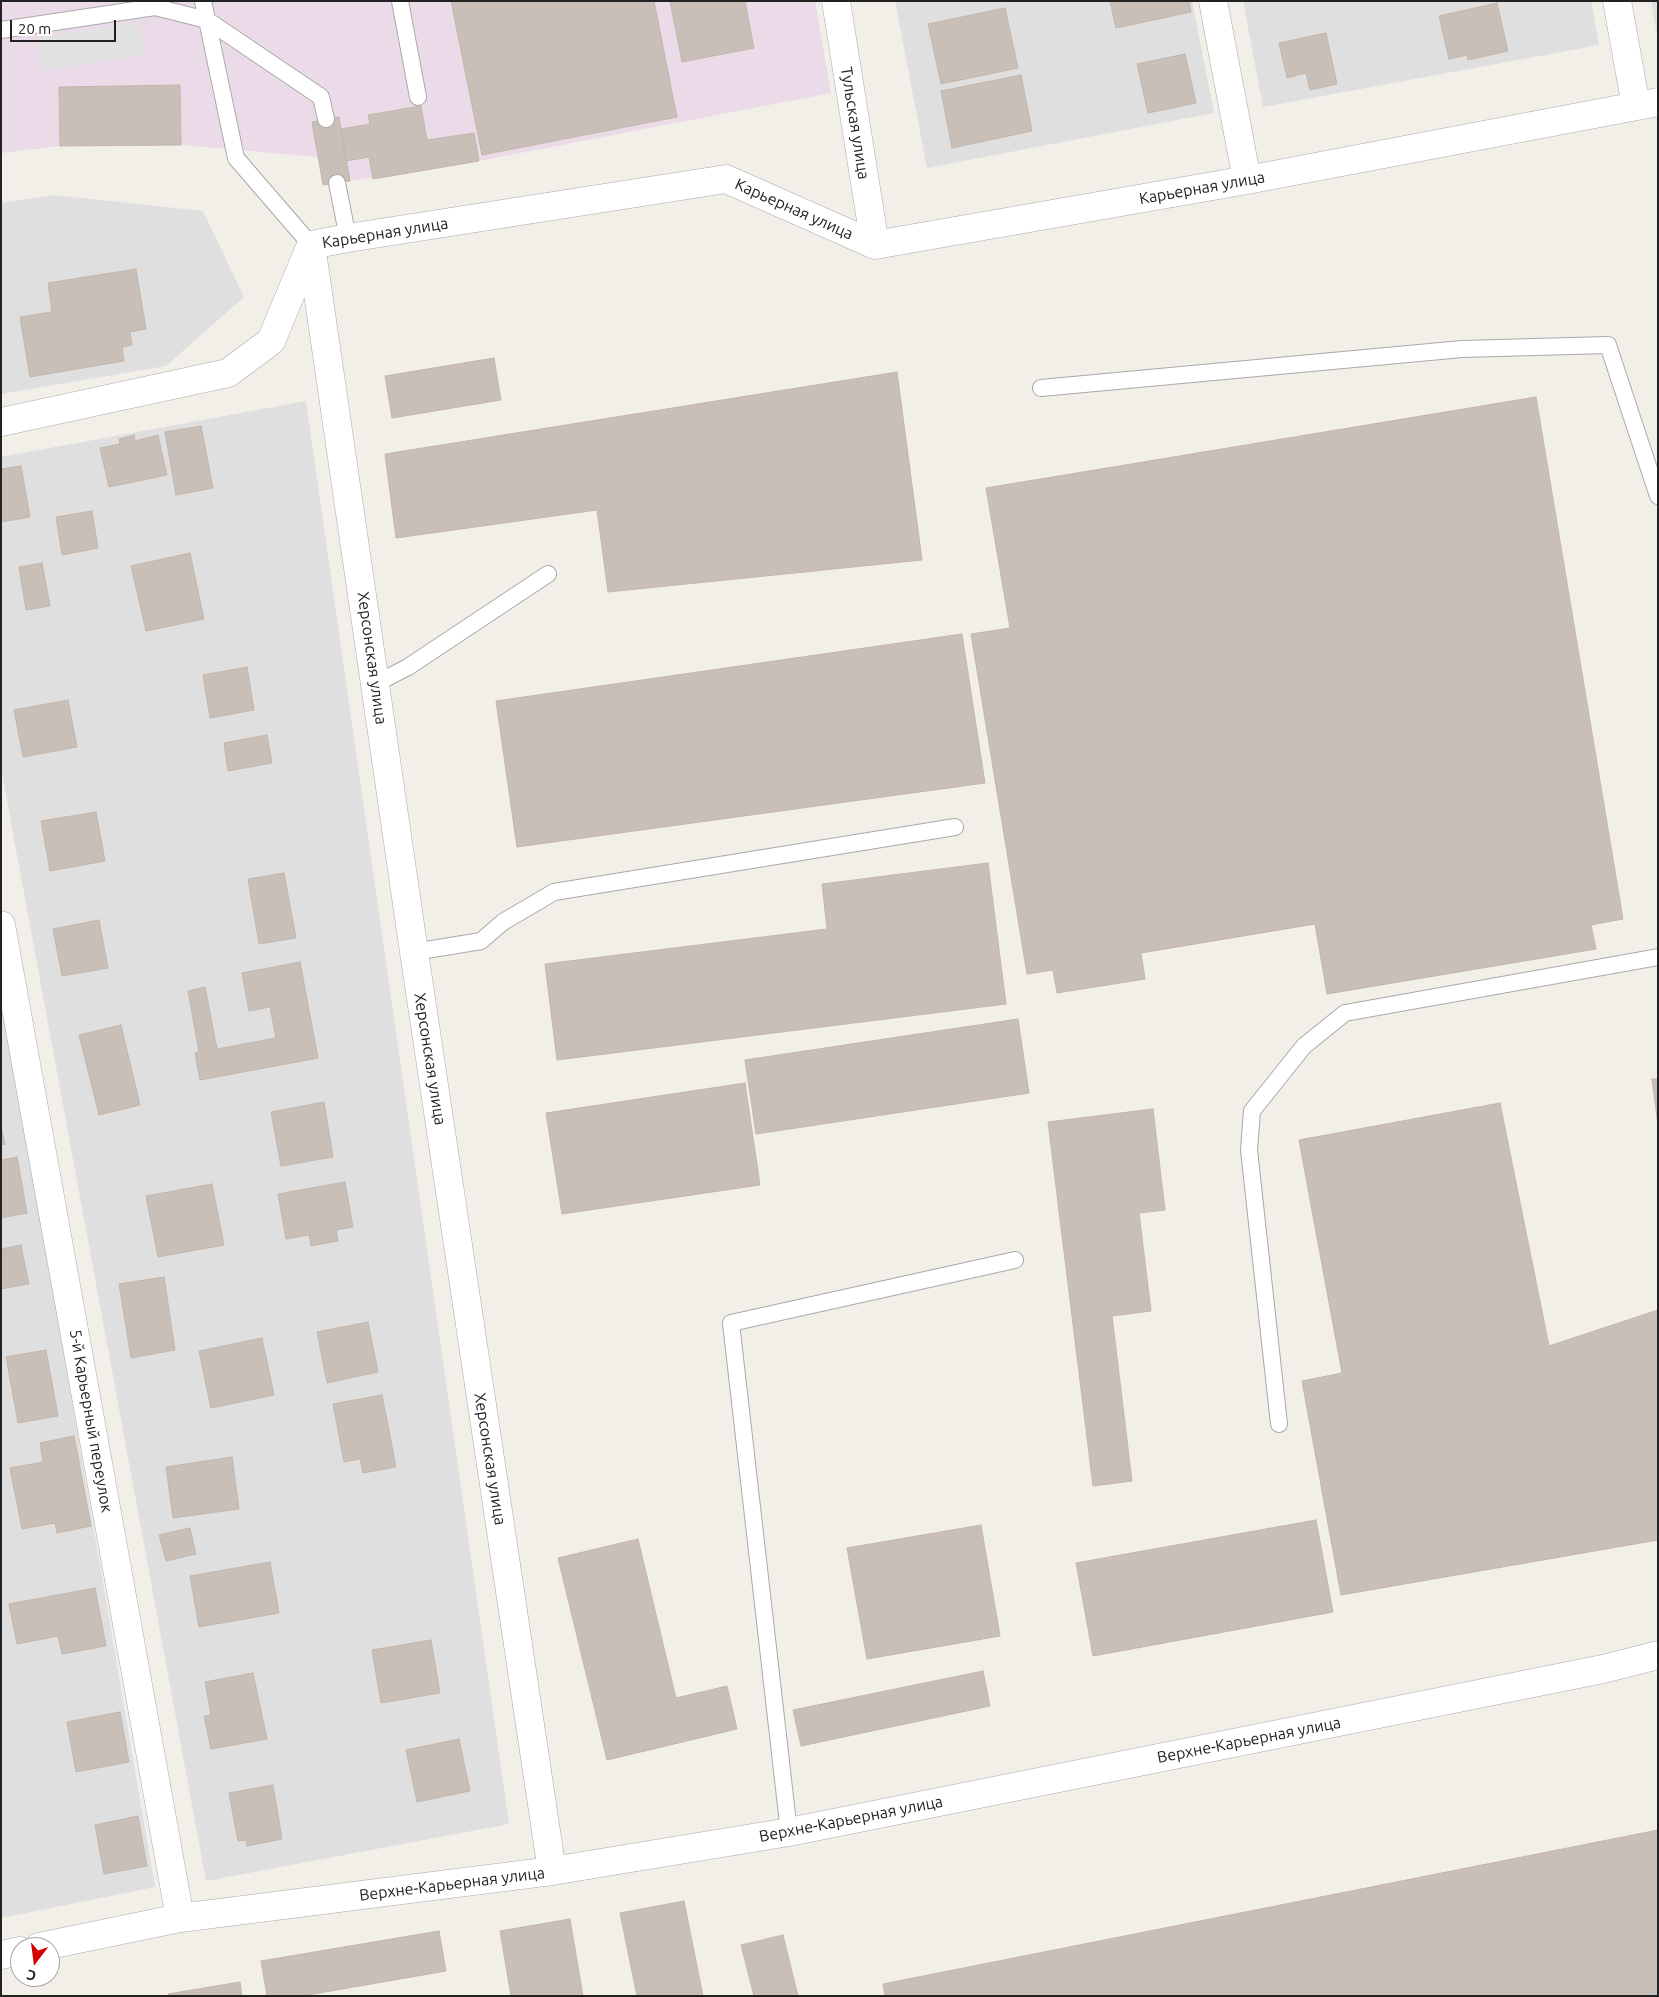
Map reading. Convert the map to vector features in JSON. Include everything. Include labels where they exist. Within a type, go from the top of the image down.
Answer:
[{"type":"street","name":"Тульская улица","points":[[836,1],[875,245]]},
{"type":"street","points":[[1213,1],[1247,180]]},
{"type":"street","points":[[1617,1],[1647,104]]},
{"type":"street","name":"Карьерная улица","points":[[1,422],[228,373],[271,341],[311,245],[726,179],[875,245],[1247,180],[1647,104]]},
{"type":"street","name":"Херсонская улица","points":[[311,245],[414,952],[552,1871]]},
{"type":"street","name":"5-й Карьерный переулок","points":[[1,925],[180,1918]]},
{"type":"street","name":"Верхне-Карьерная улица","points":[[60,1943],[180,1918],[552,1871],[789,1832],[1603,1669],[1658,1655]]},
{"type":"lane","points":[[203,1],[236,158],[311,245]]},
{"type":"lane","points":[[400,1],[418,97]]},
{"type":"lane","points":[[1,30],[155,8],[207,20],[321,97],[326,119]]},
{"type":"lane","points":[[337,183],[348,238]]},
{"type":"lane","points":[[1041,388],[1462,349],[1608,345],[1658,496]]},
{"type":"lane","points":[[375,684],[408,667],[548,574]]},
{"type":"lane","points":[[414,952],[481,941],[502,922],[554,892],[955,828]]},
{"type":"lane","points":[[1279,1424],[1249,1150],[1252,1111],[1304,1046],[1345,1013],[1658,957]]},
{"type":"lane","points":[[789,1832],[731,1323],[1015,1260]]},
{"type":"shaded area","points":[[1,1],[815,1],[831,93],[479,161],[323,185],[318,157],[181,145],[60,146],[1,153]]},
{"type":"shaded area","points":[[895,1],[1192,1],[1214,113],[927,168]]},
{"type":"shaded area","points":[[1243,1],[1591,1],[1599,45],[1263,107]]},
{"type":"shaded area","points":[[1651,1],[1658,1],[1658,41]]},
{"type":"shaded area","points":[[140,22],[144,55],[42,70],[37,37]]},
{"type":"shaded area","points":[[54,195],[203,211],[244,297],[166,366],[1,394],[1,203]]},
{"type":"shaded area","points":[[306,401],[509,1824],[206,1881],[1,768],[1,457]]},
{"type":"shaded area","points":[[1,987],[155,1887],[1,1918]]},
{"type":"building","points":[[451,1],[654,1],[677,117],[482,155]]},
{"type":"building","points":[[670,1],[745,1],[754,48],[682,62]]},
{"type":"building","points":[[1110,1],[1189,1],[1191,12],[1116,28]]},
{"type":"building","points":[[1497,3],[1508,51],[1468,60],[1467,55],[1449,59],[1439,16]]},
{"type":"building","points":[[1005,8],[1018,68],[941,84],[928,24]]},
{"type":"building","points":[[1326,33],[1337,84],[1310,90],[1306,73],[1287,78],[1279,43]]},
{"type":"building","points":[[1185,54],[1196,103],[1148,113],[1137,64]]},
{"type":"building","points":[[1021,75],[1032,131],[952,148],[941,91]]},
{"type":"building","points":[[180,85],[181,145],[60,146],[59,87]]},
{"type":"building","points":[[421,106],[427,140],[474,133],[479,161],[373,179],[369,157],[346,161],[341,129],[370,124],[368,115]]},
{"type":"building","points":[[339,117],[350,181],[323,185],[312,122]]},
{"type":"building","points":[[136,269],[146,329],[130,332],[132,345],[122,347],[124,361],[30,377],[20,317],[52,312],[48,283]]},
{"type":"building","points":[[494,358],[501,400],[392,418],[385,376]]},
{"type":"building","points":[[897,372],[922,560],[608,592],[597,510],[396,538],[385,454]]},
{"type":"building","points":[[1536,397],[1623,919],[1591,925],[1596,949],[1327,994],[1315,924],[1141,953],[1145,979],[1057,993],[1053,970],[1027,974],[971,634],[1010,628],[986,488]]},
{"type":"building","points":[[201,426],[213,488],[176,495],[165,432]]},
{"type":"building","points":[[134,435],[135,441],[158,435],[167,475],[109,487],[100,448],[120,444],[119,439]]},
{"type":"building","points":[[21,466],[30,517],[1,522],[1,469]]},
{"type":"building","points":[[92,511],[98,548],[62,555],[56,517]]},
{"type":"building","points":[[190,553],[204,619],[146,631],[131,566]]},
{"type":"building","points":[[42,563],[50,606],[26,610],[19,567]]},
{"type":"building","points":[[962,634],[985,783],[517,847],[496,701]]},
{"type":"building","points":[[247,667],[254,710],[210,718],[203,675]]},
{"type":"building","points":[[68,700],[77,747],[23,757],[14,710]]},
{"type":"building","points":[[267,735],[272,763],[228,771],[224,743]]},
{"type":"building","points":[[96,812],[105,861],[50,871],[41,821]]},
{"type":"building","points":[[988,863],[1006,1004],[557,1060],[545,964],[827,929],[822,884]]},
{"type":"building","points":[[284,873],[296,938],[259,944],[248,879]]},
{"type":"building","points":[[99,920],[108,968],[62,976],[53,929]]},
{"type":"building","points":[[300,962],[318,1058],[200,1080],[195,1053],[199,1052],[188,991],[205,987],[217,1049],[276,1038],[270,1007],[249,1011],[242,973]]},
{"type":"building","points":[[1018,1019],[1029,1093],[756,1134],[745,1060]]},
{"type":"building","points":[[121,1025],[140,1105],[99,1115],[79,1035]]},
{"type":"building","points":[[1652,1079],[1658,1079],[1658,1125]]},
{"type":"building","points":[[745,1083],[760,1185],[562,1214],[546,1113]]},
{"type":"building","points":[[324,1102],[333,1157],[281,1166],[271,1112]]},
{"type":"building","points":[[1500,1103],[1549,1346],[1658,1310],[1658,1540],[1341,1595],[1302,1381],[1342,1373],[1299,1140]]},
{"type":"building","points":[[1153,1109],[1165,1210],[1139,1213],[1151,1311],[1112,1316],[1132,1481],[1093,1486],[1048,1122]]},
{"type":"building","points":[[1,1127],[5,1144],[1,1145]]},
{"type":"building","points":[[17,1157],[27,1213],[1,1218],[1,1160]]},
{"type":"building","points":[[345,1182],[353,1227],[336,1230],[338,1241],[311,1246],[309,1235],[286,1239],[278,1194]]},
{"type":"building","points":[[212,1184],[224,1245],[158,1257],[146,1196]]},
{"type":"building","points":[[21,1245],[29,1284],[1,1289],[1,1249]]},
{"type":"building","points":[[164,1277],[175,1350],[131,1358],[119,1284]]},
{"type":"building","points":[[368,1322],[378,1372],[327,1383],[317,1332]]},
{"type":"building","points":[[262,1338],[274,1395],[211,1408],[199,1351]]},
{"type":"building","points":[[46,1350],[58,1416],[18,1423],[6,1357]]},
{"type":"building","points":[[382,1395],[396,1467],[363,1473],[360,1459],[344,1462],[333,1404]]},
{"type":"building","points":[[74,1436],[91,1526],[57,1533],[55,1523],[22,1529],[10,1468],[43,1462],[40,1443]]},
{"type":"building","points":[[232,1457],[239,1509],[173,1518],[166,1467]]},
{"type":"building","points":[[1316,1520],[1333,1612],[1093,1656],[1076,1563]]},
{"type":"building","points":[[981,1525],[1000,1636],[867,1659],[847,1548]]},
{"type":"building","points":[[190,1528],[196,1554],[166,1561],[159,1535]]},
{"type":"building","points":[[638,1539],[676,1698],[727,1686],[737,1729],[607,1760],[558,1558]]},
{"type":"building","points":[[270,1562],[279,1613],[199,1627],[190,1576]]},
{"type":"building","points":[[95,1588],[106,1646],[62,1654],[58,1636],[17,1644],[9,1604]]},
{"type":"building","points":[[431,1640],[440,1693],[381,1703],[372,1650]]},
{"type":"building","points":[[983,1671],[990,1706],[801,1746],[793,1710]]},
{"type":"building","points":[[253,1673],[267,1739],[211,1749],[204,1716],[211,1715],[205,1682]]},
{"type":"building","points":[[120,1712],[129,1762],[76,1772],[67,1722]]},
{"type":"building","points":[[459,1739],[470,1791],[417,1802],[406,1750]]},
{"type":"building","points":[[273,1785],[282,1839],[247,1846],[246,1840],[238,1841],[229,1793]]},
{"type":"building","points":[[138,1816],[147,1866],[104,1874],[95,1825]]},
{"type":"building","points":[[1658,1830],[1658,1996],[885,1996],[883,1984]]},
{"type":"building","points":[[684,1901],[703,1996],[637,1996],[620,1913]]},
{"type":"building","points":[[570,1919],[583,1996],[511,1996],[500,1931]]},
{"type":"building","points":[[439,1931],[446,1971],[302,1996],[267,1996],[261,1961]]},
{"type":"building","points":[[783,1935],[798,1996],[754,1996],[741,1945]]},
{"type":"building","points":[[240,1982],[242,1996],[168,1996],[168,1994]]}]
